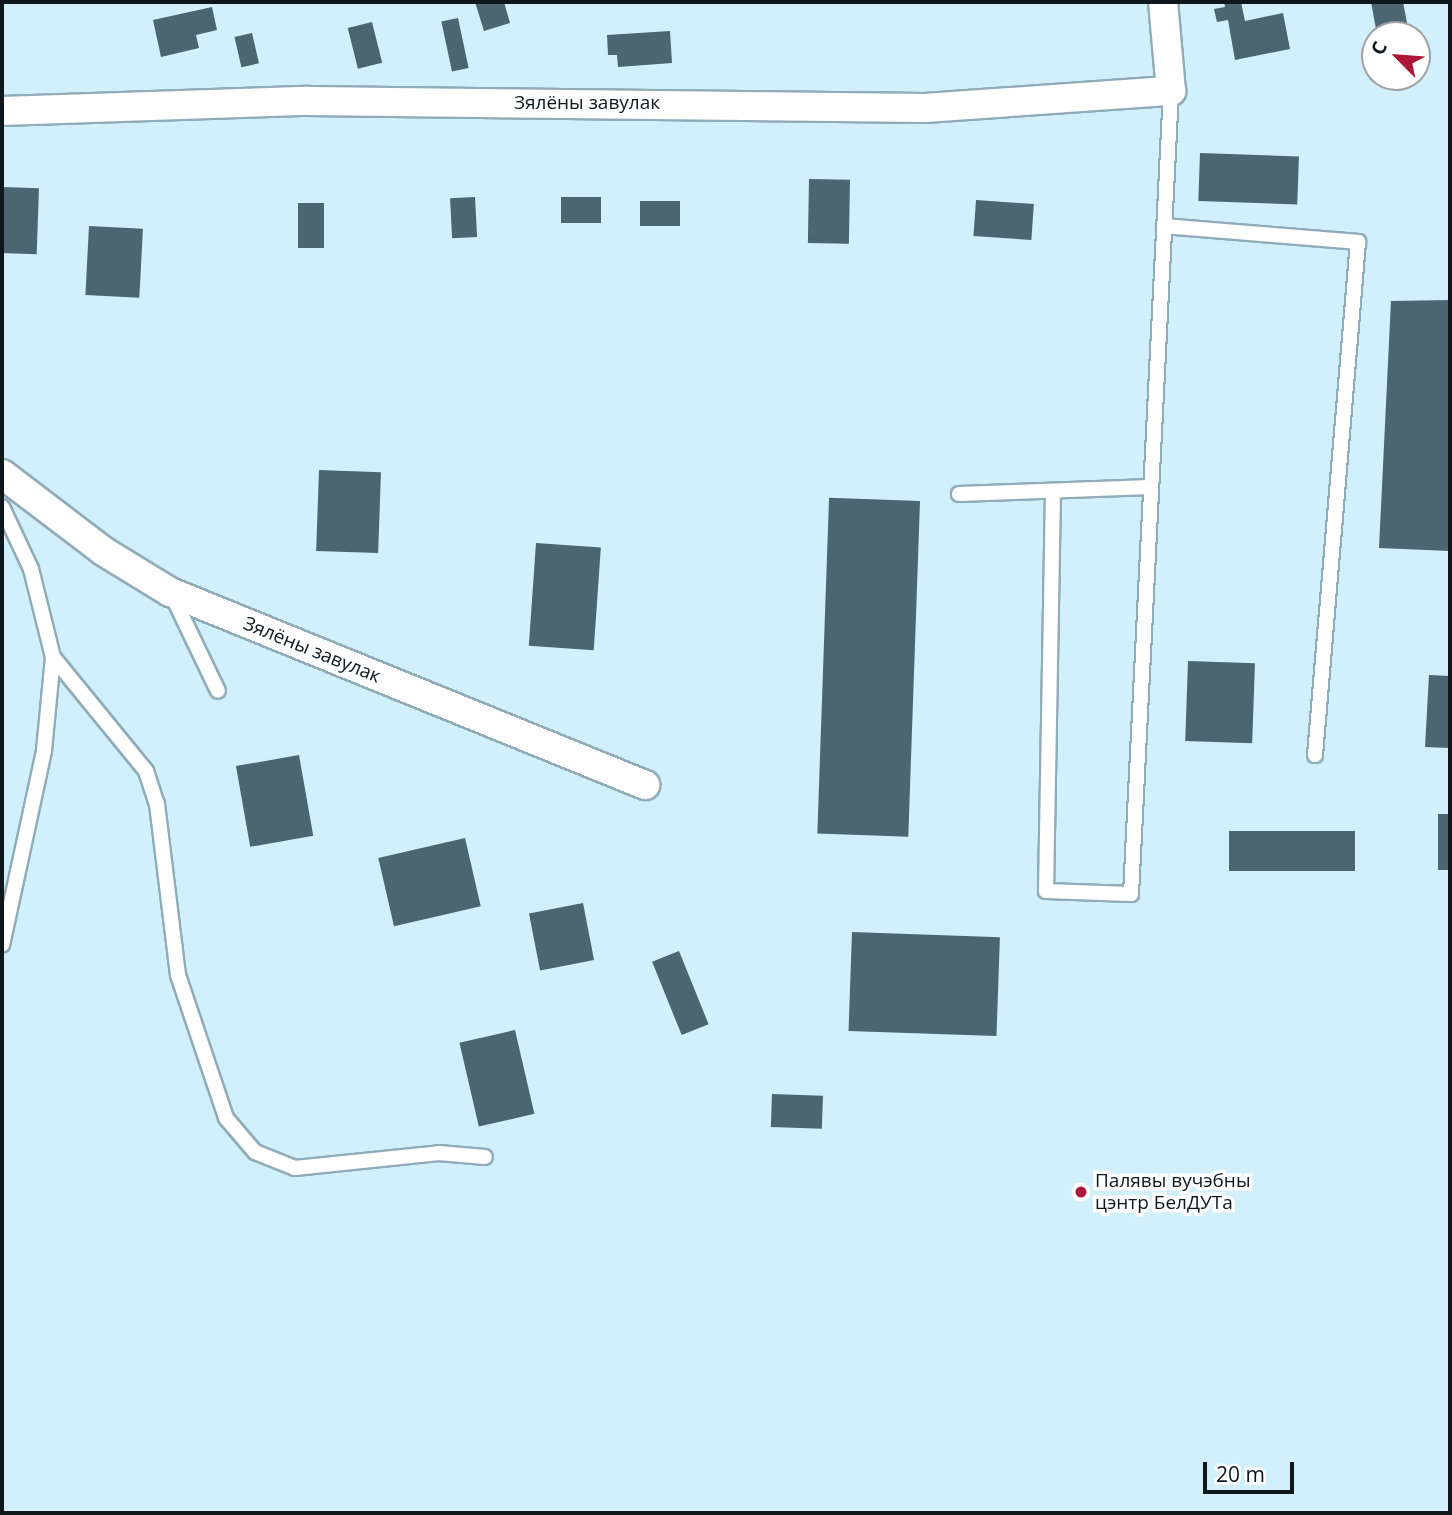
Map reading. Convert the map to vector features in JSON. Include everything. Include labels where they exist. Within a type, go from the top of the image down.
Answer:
[{"type":"street","points":[[1163,2],[1171,91]]},
{"type":"street","name":"Зялёны завулак","points":[[2,111],[308,101],[925,108],[1171,91]]},
{"type":"street","name":"Зялёны завулак","points":[[2,474],[103,551],[170,592],[645,785]]},
{"type":"lane","points":[[1053,491],[1046,891],[1132,894],[1171,91]]},
{"type":"lane","points":[[1164,226],[1358,242],[1315,755]]},
{"type":"lane","points":[[959,494],[1151,487]]},
{"type":"lane","points":[[2,507],[31,569],[53,657],[44,751],[2,945]]},
{"type":"lane","points":[[170,592],[218,691]]},
{"type":"lane","points":[[53,657],[146,771],[158,804],[178,975],[233,1126],[255,1152],[295,1168],[439,1153],[485,1157]]},
{"type":"building","points":[[475,2],[504,2],[510,23],[484,31]]},
{"type":"building","points":[[1224,2],[1241,2],[1245,21],[1283,13],[1290,49],[1235,60],[1228,20],[1217,22],[1214,9],[1225,7]]},
{"type":"building","points":[[1371,2],[1403,2],[1407,21],[1375,21]]},
{"type":"building","points":[[212,7],[217,30],[196,35],[199,48],[161,57],[153,20]]},
{"type":"building","points":[[458,18],[469,68],[452,71],[441,22]]},
{"type":"building","points":[[372,22],[382,63],[358,69],[348,28]]},
{"type":"building","points":[[670,31],[672,63],[618,67],[617,55],[608,55],[607,35]]},
{"type":"building","points":[[252,33],[259,63],[241,67],[234,37]]},
{"type":"building","points":[[1200,153],[1299,156],[1297,204],[1198,201]]},
{"type":"building","points":[[809,179],[850,180],[849,244],[808,243]]},
{"type":"building","points":[[2,187],[39,188],[37,254],[2,253]]},
{"type":"building","points":[[475,197],[477,237],[452,238],[450,198]]},
{"type":"building","points":[[561,197],[601,197],[601,223],[561,223]]},
{"type":"building","points":[[976,200],[1034,204],[1031,240],[973,236]]},
{"type":"building","points":[[640,201],[680,201],[680,226],[640,226]]},
{"type":"building","points":[[298,203],[324,203],[324,248],[298,248]]},
{"type":"building","points":[[89,226],[143,229],[139,298],[85,295]]},
{"type":"building","points":[[1450,300],[1450,551],[1379,548],[1391,301]]},
{"type":"building","points":[[319,470],[381,472],[378,553],[316,551]]},
{"type":"building","points":[[829,498],[920,501],[908,837],[817,834]]},
{"type":"building","points":[[536,543],[601,548],[594,650],[529,646]]},
{"type":"building","points":[[1188,661],[1255,663],[1252,743],[1185,741]]},
{"type":"building","points":[[1429,675],[1450,676],[1450,748],[1425,747]]},
{"type":"building","points":[[299,755],[313,836],[250,847],[236,766]]},
{"type":"building","points":[[1438,814],[1450,814],[1450,870],[1438,870]]},
{"type":"building","points":[[1229,831],[1355,831],[1355,871],[1229,871]]},
{"type":"building","points":[[465,838],[481,906],[394,926],[378,858]]},
{"type":"building","points":[[583,903],[594,960],[540,970],[529,913]]},
{"type":"building","points":[[852,932],[1000,937],[996,1036],[849,1031]]},
{"type":"building","points":[[679,951],[709,1024],[682,1035],[652,962]]},
{"type":"building","points":[[515,1030],[534,1114],[479,1127],[459,1043]]},
{"type":"building","points":[[772,1094],[823,1096],[822,1129],[771,1127]]},
{"type":"place","name":"Палявы вучэбны цэнтр БелДУТа","points":[[1081,1192]]}]
